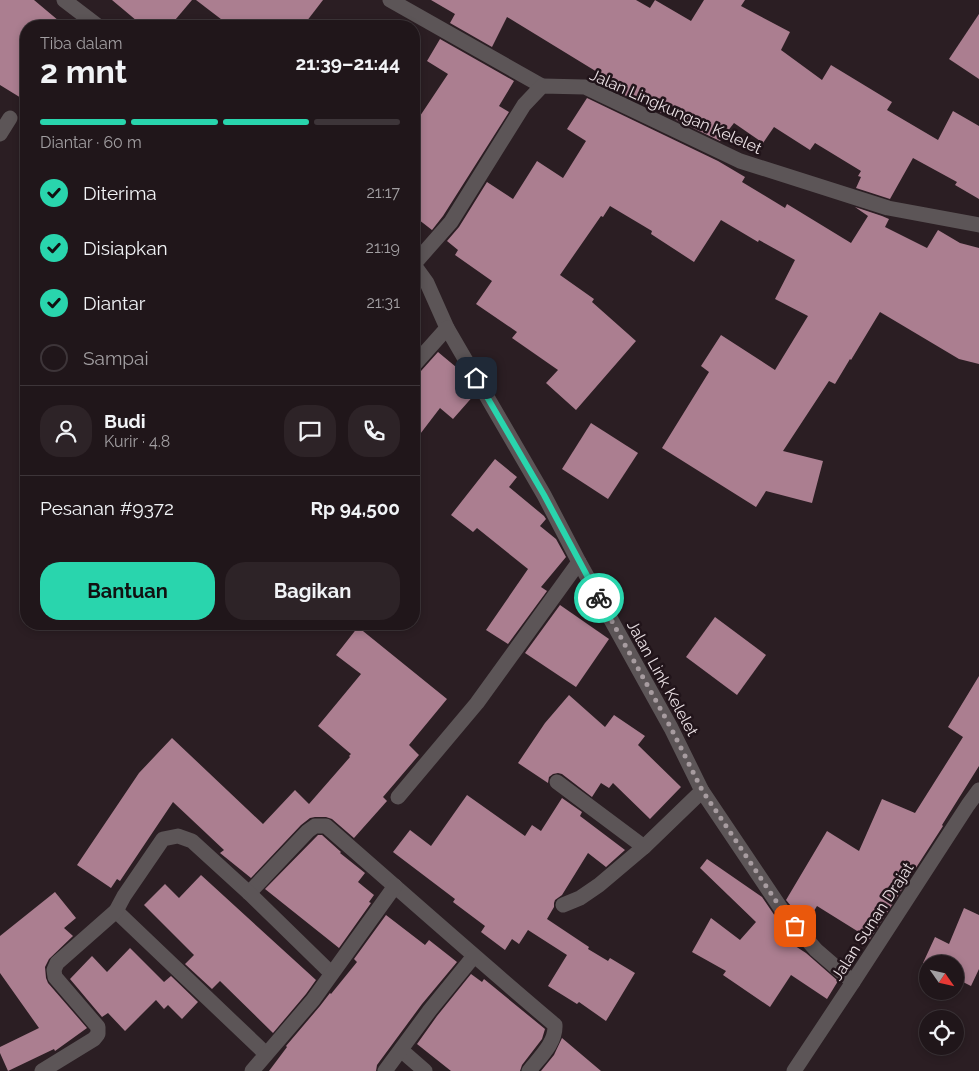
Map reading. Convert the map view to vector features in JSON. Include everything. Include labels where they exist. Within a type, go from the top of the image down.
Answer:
[{"type":"street","points":[[64,0],[90,20]]},
{"type":"street","points":[[390,0],[542,86],[524,105],[451,222],[420,257]]},
{"type":"street","name":"Jalan Lingkungan Kelelet","points":[[542,86],[585,88],[740,160],[888,208],[979,224]]},
{"type":"street","points":[[0,134],[10,118]]},
{"type":"street","name":"Jalan Link Kelelet","points":[[420,273],[427,283],[447,328],[544,495],[671,728],[702,790],[784,913],[816,950],[853,982]]},
{"type":"street","points":[[420,358],[447,328]]},
{"type":"street","points":[[398,797],[477,703],[579,562]]},
{"type":"street","points":[[557,782],[644,847]]},
{"type":"street","points":[[563,905],[580,898],[599,885],[644,847],[702,790]]},
{"type":"street","name":"Jalan Sunan Drajat","points":[[794,1071],[979,790]]},
{"type":"street","points":[[249,893],[308,831],[315,826],[326,826],[555,1026],[556,1033],[545,1052],[529,1071]]},
{"type":"street","points":[[42,1071],[94,1039],[98,1034],[98,1027],[55,977],[54,970],[57,963],[116,911],[124,896],[163,839],[178,836],[192,841],[249,893],[331,974]]},
{"type":"street","points":[[252,1071],[313,1000],[395,886]]},
{"type":"street","points":[[116,911],[266,1054]]},
{"type":"street","points":[[385,1071],[430,1010],[474,956]]},
{"type":"street","points":[[401,1050],[425,1071]]},
{"type":"building","points":[[0,0],[34,0],[58,20],[20,20],[20,97],[0,85]]},
{"type":"building","points":[[112,0],[192,0],[175,20],[136,20]]},
{"type":"building","points":[[196,0],[323,0],[308,20],[222,20]]},
{"type":"building","points":[[431,0],[636,0],[650,8],[655,0],[691,21],[704,0],[745,0],[741,6],[790,32],[781,50],[822,80],[831,65],[892,102],[887,110],[938,140],[953,111],[979,126],[979,199],[955,185],[957,182],[913,158],[890,199],[856,188],[861,177],[858,176],[861,171],[815,143],[810,150],[774,127],[763,143],[734,123],[720,141],[597,82],[602,75],[507,17],[492,47],[450,23],[455,14]]},
{"type":"building","points":[[979,14],[979,79],[949,59]]},
{"type":"building","points":[[440,39],[514,81],[499,106],[509,112],[443,216],[432,230],[420,221],[420,116],[448,74],[427,61]]},
{"type":"building","points":[[587,98],[718,161],[745,177],[742,182],[785,208],[787,204],[851,243],[868,216],[855,207],[889,219],[885,227],[927,248],[938,230],[960,243],[979,248],[979,364],[959,359],[880,312],[835,384],[829,381],[783,451],[823,461],[812,503],[766,491],[756,507],[662,448],[709,372],[701,366],[721,335],[775,370],[808,316],[775,299],[795,260],[759,240],[758,242],[721,220],[694,262],[651,234],[652,231],[610,206],[560,275],[594,299],[592,302],[636,341],[576,410],[546,383],[558,370],[512,338],[517,332],[476,304],[492,281],[455,255],[458,250],[447,241],[459,227],[487,182],[513,199],[537,161],[563,178],[586,141],[567,129]]},
{"type":"building","points":[[438,352],[462,372],[475,394],[453,419],[440,408],[420,434],[420,372]]},
{"type":"building","points":[[591,423],[638,453],[608,499],[562,469]]},
{"type":"building","points":[[495,459],[517,477],[509,487],[544,516],[546,519],[540,526],[556,539],[566,557],[541,587],[547,591],[508,644],[486,630],[528,569],[477,528],[473,532],[451,515]]},
{"type":"building","points":[[560,605],[609,639],[576,687],[525,653]]},
{"type":"building","points":[[715,617],[766,655],[737,695],[686,657]]},
{"type":"building","points":[[356,630],[362,630],[447,699],[409,745],[419,755],[383,797],[387,801],[354,838],[332,819],[326,817],[310,818],[301,825],[251,878],[220,853],[224,850],[173,802],[120,881],[117,879],[111,888],[77,865],[139,773],[172,738],[263,824],[295,790],[309,804],[351,754],[318,726],[361,674],[336,655]]},
{"type":"building","points":[[979,676],[979,766],[943,826],[870,939],[817,906],[806,924],[786,900],[827,831],[859,851],[882,799],[915,813],[963,737],[948,727]]},
{"type":"building","points":[[569,695],[605,727],[614,715],[645,736],[638,745],[681,787],[650,819],[613,783],[609,788],[601,783],[592,797],[562,774],[553,774],[549,777],[548,783],[518,763],[545,723]]},
{"type":"building","points":[[467,795],[525,836],[532,825],[541,831],[562,798],[582,812],[580,816],[625,850],[606,867],[588,853],[562,895],[555,900],[554,907],[547,919],[589,947],[588,949],[608,961],[610,958],[635,973],[606,1021],[579,1002],[577,1004],[548,986],[567,955],[528,930],[519,944],[512,939],[505,950],[481,932],[485,926],[453,902],[455,899],[393,852],[410,830],[431,846]]},
{"type":"building","points":[[318,835],[322,835],[340,853],[365,873],[358,882],[374,895],[369,902],[371,903],[339,948],[265,889]]},
{"type":"building","points":[[707,859],[762,897],[795,940],[792,944],[806,953],[838,981],[827,999],[791,975],[770,1007],[723,975],[726,971],[692,952],[711,918],[740,940],[756,922],[700,868]]},
{"type":"building","points":[[201,875],[316,980],[273,1033],[220,981],[212,989],[185,964],[194,955],[144,905],[165,884],[179,898]]},
{"type":"building","points":[[55,892],[76,918],[64,928],[73,936],[49,959],[45,967],[46,978],[48,983],[87,1028],[55,1051],[54,1049],[8,1071],[0,1053],[0,1047],[39,1028],[0,973],[0,936]]},
{"type":"building","points":[[964,908],[979,915],[979,969],[971,986],[964,982],[964,955],[927,955],[935,937],[949,944]]},
{"type":"building","points":[[386,915],[425,945],[429,940],[457,962],[422,1004],[377,1065],[376,1071],[269,1071],[286,1046],[357,962],[354,959]]},
{"type":"building","points":[[130,948],[164,982],[171,976],[198,1002],[182,1019],[168,1005],[164,1009],[156,1000],[125,1031],[108,1013],[102,1017],[70,979],[92,956],[107,972]]},
{"type":"building","points":[[471,974],[482,982],[484,979],[545,1029],[542,1039],[522,1065],[520,1071],[451,1071],[417,1044]]},
{"type":"building","points":[[562,1038],[601,1071],[541,1071],[554,1055]]},
{"type":"way so far","points":[[599,598],[671,728],[702,790],[784,913],[795,926]]},
{"type":"route","points":[[476,378],[544,495],[599,598]]}]
